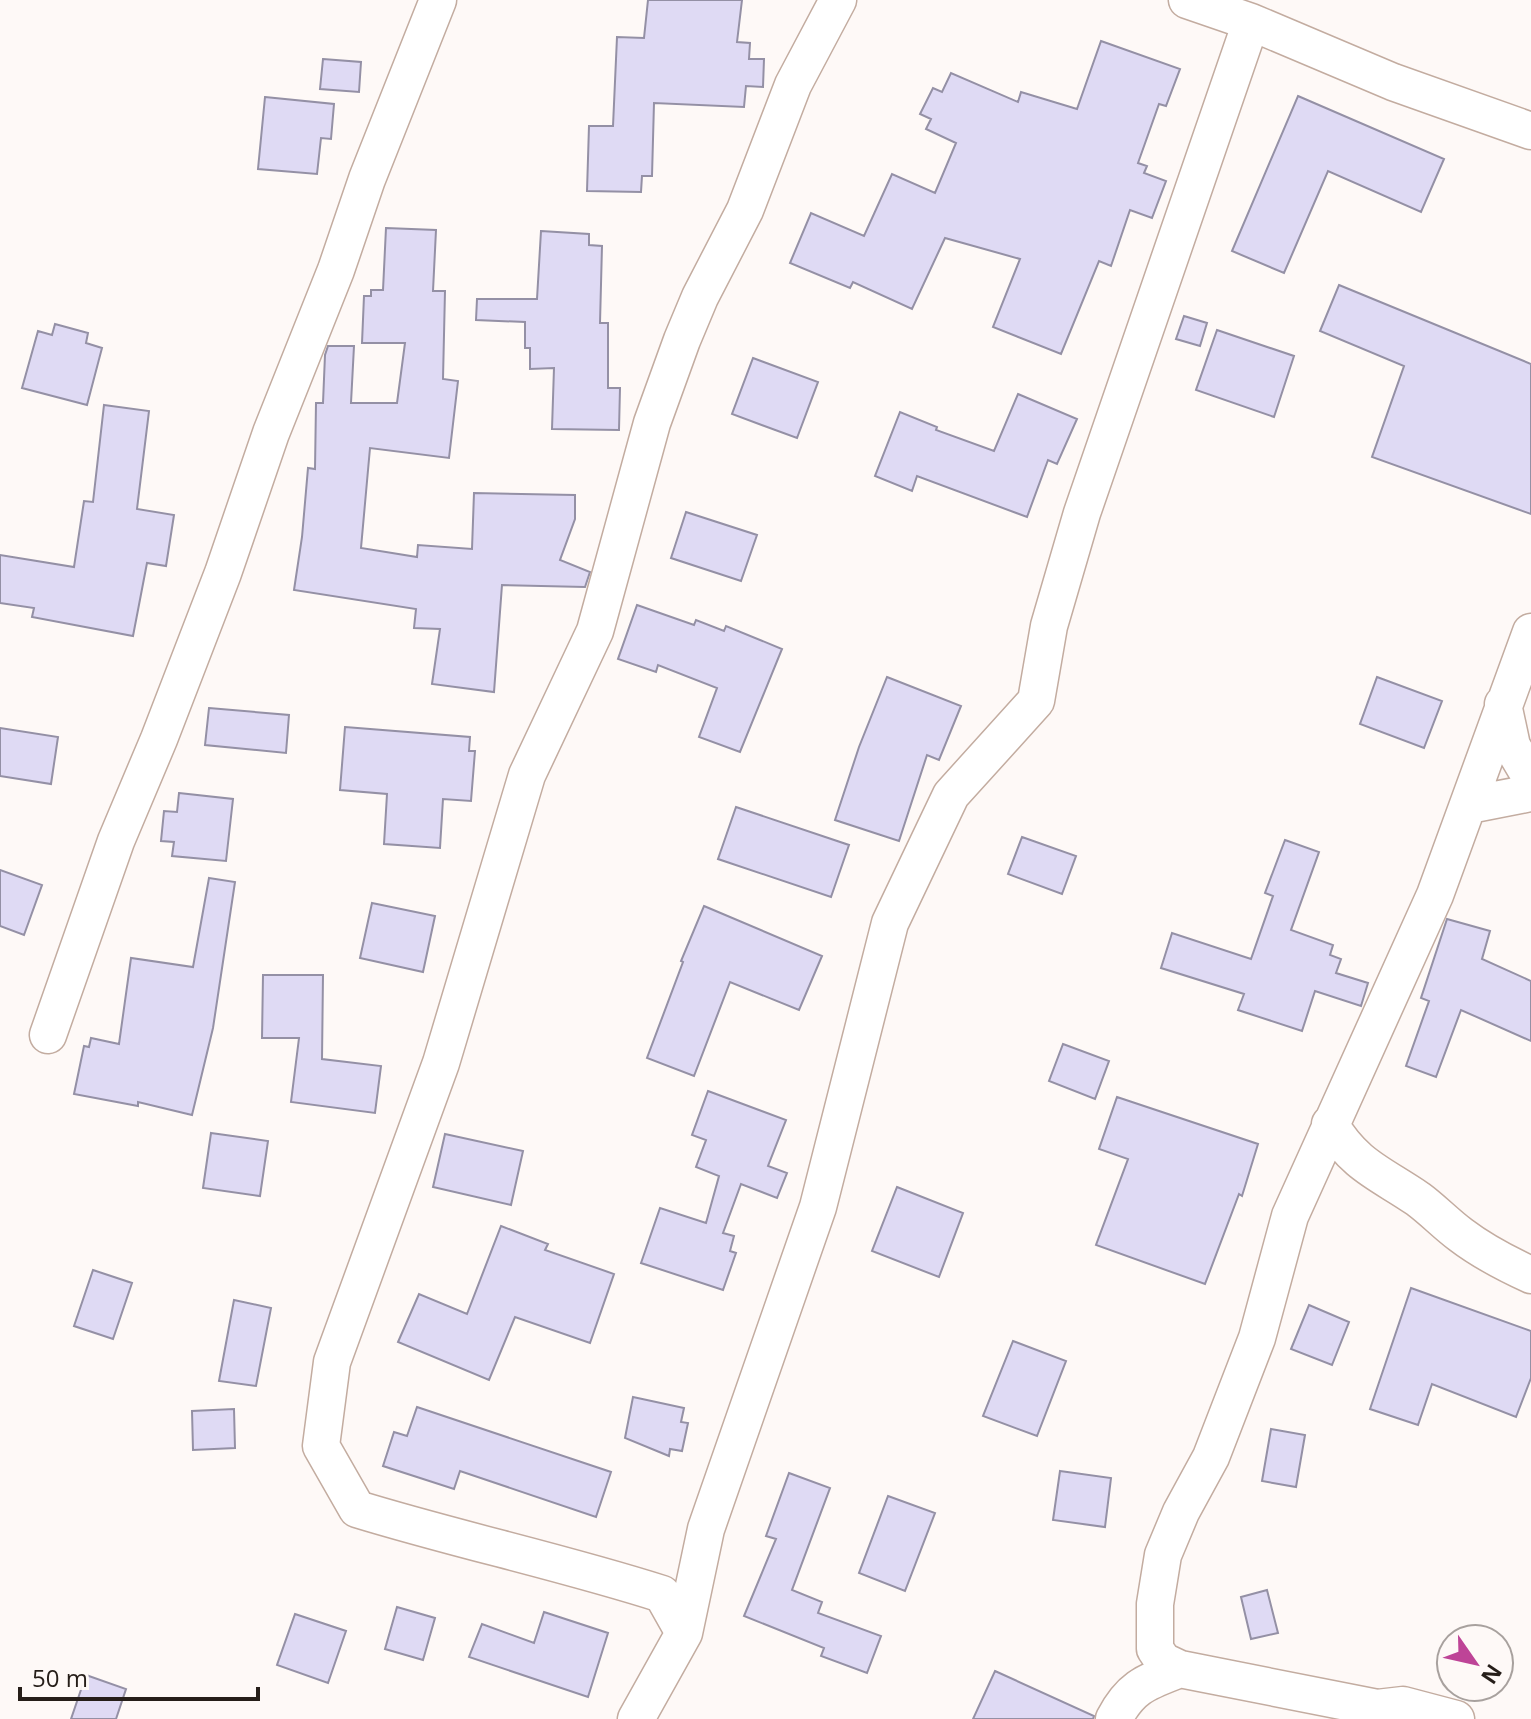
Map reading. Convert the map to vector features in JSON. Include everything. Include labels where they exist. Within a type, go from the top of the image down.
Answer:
[{"type":"street","points":[[48,1035],[116,841],[218,586],[271,433],[438,0]]},
{"type":"street","points":[[684,1633],[662,1594],[604,1575],[430,1531],[357,1509],[321,1446],[332,1362],[441,1063],[527,775],[595,631],[652,423],[688,325],[745,210],[793,85],[838,0]]},
{"type":"street","points":[[1187,0],[1251,22],[1393,82],[1531,131]]},
{"type":"street","points":[[636,1719],[684,1633],[706,1529],[818,1207],[890,923],[951,795],[1036,701],[1049,626],[1082,513],[1251,22]]},
{"type":"street","points":[[1456,1719],[1403,1705],[1377,1708],[1180,1669],[1163,1661],[1155,1649],[1155,1604],[1163,1555],[1181,1512],[1211,1457],[1248,1364],[1290,1216],[1435,895],[1531,632]]},
{"type":"street","points":[[1503,704],[1512,746],[1531,778]]},
{"type":"street","points":[[1469,805],[1531,793]]},
{"type":"street","points":[[1330,1124],[1343,1147],[1381,1177],[1418,1199],[1463,1237],[1531,1275]]},
{"type":"street","points":[[1114,1719],[1125,1699],[1140,1685],[1180,1669]]},
{"type":"building","points":[[648,0],[742,0],[737,42],[750,43],[749,59],[764,59],[763,87],[746,86],[744,107],[654,103],[652,176],[642,176],[641,192],[587,191],[589,126],[613,126],[617,37],[644,38]]},
{"type":"building","points":[[1101,41],[1180,69],[1166,106],[1159,104],[1138,163],[1147,166],[1144,173],[1166,181],[1152,218],[1130,210],[1111,266],[1099,261],[1061,354],[993,327],[1020,259],[945,238],[912,309],[853,282],[850,288],[790,263],[811,213],[864,236],[892,174],[935,193],[956,143],[926,129],[931,119],[920,114],[933,88],[942,92],[951,73],[1018,102],[1021,92],[1077,109]]},
{"type":"building","points":[[323,59],[361,62],[359,92],[320,89]]},
{"type":"building","points":[[1298,96],[1444,159],[1421,212],[1328,171],[1284,273],[1232,251]]},
{"type":"building","points":[[265,97],[334,104],[331,139],[321,138],[317,174],[258,169]]},
{"type":"building","points":[[386,228],[436,230],[433,291],[445,291],[443,379],[458,381],[449,458],[370,448],[361,548],[417,557],[418,545],[472,549],[474,493],[575,495],[575,519],[560,560],[590,572],[585,587],[502,585],[494,692],[432,684],[440,629],[414,628],[416,609],[294,590],[308,468],[315,469],[316,403],[323,403],[328,346],[354,346],[351,403],[397,403],[405,343],[362,343],[364,296],[371,296],[371,290],[383,290]]},
{"type":"building","points":[[541,231],[589,234],[589,245],[602,246],[600,323],[608,323],[608,388],[620,388],[619,430],[552,429],[554,368],[530,369],[530,348],[525,348],[525,322],[476,320],[477,299],[537,299]]},
{"type":"building","points":[[1339,285],[1531,364],[1531,514],[1372,457],[1404,366],[1320,331]]},
{"type":"building","points":[[1184,316],[1207,323],[1200,346],[1176,339]]},
{"type":"building","points":[[55,324],[88,333],[86,343],[102,348],[87,405],[22,388],[38,331],[52,335]]},
{"type":"building","points":[[1217,330],[1294,356],[1274,417],[1196,390]]},
{"type":"building","points":[[753,358],[818,382],[797,438],[732,414]]},
{"type":"building","points":[[1018,394],[1077,419],[1057,464],[1048,460],[1027,517],[917,476],[912,491],[875,476],[900,412],[937,427],[936,430],[994,451]]},
{"type":"building","points":[[104,405],[149,411],[137,509],[174,515],[166,566],[147,563],[133,636],[32,617],[34,608],[0,603],[0,555],[74,567],[84,501],[93,502]]},
{"type":"building","points":[[686,512],[757,535],[741,581],[671,558]]},
{"type":"building","points":[[637,605],[694,625],[696,620],[724,631],[726,626],[782,649],[740,752],[699,737],[717,688],[658,665],[656,672],[618,659]]},
{"type":"building","points":[[887,677],[961,706],[939,760],[927,755],[899,841],[835,820]]},
{"type":"building","points":[[1377,677],[1442,701],[1424,748],[1360,724]]},
{"type":"building","points":[[209,708],[289,715],[286,753],[205,745]]},
{"type":"building","points":[[345,727],[470,737],[469,751],[475,751],[471,801],[443,799],[440,848],[384,844],[387,794],[340,790]]},
{"type":"building","points":[[0,728],[58,737],[51,784],[0,776]]},
{"type":"building","points":[[179,793],[233,799],[226,861],[172,856],[174,842],[161,841],[164,811],[177,812]]},
{"type":"building","points":[[736,807],[849,845],[831,897],[718,859]]},
{"type":"building","points":[[1022,837],[1076,856],[1062,894],[1008,874]]},
{"type":"building","points":[[1285,840],[1319,852],[1291,930],[1333,945],[1330,955],[1341,959],[1336,973],[1368,983],[1361,1006],[1315,991],[1302,1031],[1238,1010],[1244,994],[1161,968],[1172,933],[1251,959],[1273,896],[1265,893]]},
{"type":"building","points":[[0,870],[42,885],[24,935],[0,926]]},
{"type":"building","points":[[209,878],[235,882],[213,1028],[192,1115],[138,1102],[138,1106],[74,1094],[84,1046],[89,1047],[91,1038],[119,1044],[131,958],[193,967]]},
{"type":"building","points":[[372,903],[435,916],[423,972],[360,958]]},
{"type":"building","points":[[704,906],[822,956],[799,1010],[730,982],[694,1076],[647,1058]]},
{"type":"building","points":[[1447,919],[1490,931],[1482,959],[1531,981],[1531,1041],[1461,1010],[1436,1077],[1406,1066],[1429,1001],[1421,998]]},
{"type":"building","points":[[263,975],[323,975],[322,1059],[381,1066],[375,1113],[291,1102],[299,1038],[262,1038]]},
{"type":"building","points":[[1063,1044],[1109,1061],[1095,1099],[1049,1081]]},
{"type":"building","points":[[708,1091],[786,1120],[768,1166],[787,1173],[777,1198],[741,1184],[723,1233],[734,1236],[730,1251],[736,1253],[723,1290],[641,1263],[660,1208],[706,1223],[719,1176],[696,1167],[706,1140],[692,1135]]},
{"type":"building","points":[[1117,1097],[1258,1144],[1242,1196],[1239,1194],[1205,1284],[1096,1245],[1128,1159],[1099,1149]]},
{"type":"building","points":[[211,1133],[268,1141],[260,1196],[203,1188]]},
{"type":"building","points":[[445,1134],[523,1151],[511,1205],[433,1187]]},
{"type":"building","points":[[897,1187],[963,1213],[939,1277],[872,1251]]},
{"type":"building","points":[[501,1226],[548,1244],[545,1250],[614,1274],[590,1343],[515,1317],[489,1380],[398,1342],[419,1294],[467,1314]]},
{"type":"building","points":[[93,1270],[132,1283],[113,1339],[74,1326]]},
{"type":"building","points":[[1411,1288],[1531,1331],[1531,1378],[1516,1417],[1432,1384],[1418,1425],[1370,1409]]},
{"type":"building","points":[[234,1300],[271,1308],[256,1386],[219,1381]]},
{"type":"building","points":[[1309,1305],[1349,1322],[1332,1365],[1291,1349]]},
{"type":"building","points":[[1013,1341],[1066,1361],[1037,1436],[983,1416]]},
{"type":"building","points":[[633,1397],[684,1408],[681,1422],[688,1423],[682,1451],[670,1449],[669,1456],[625,1438]]},
{"type":"building","points":[[417,1407],[611,1472],[596,1517],[460,1471],[454,1489],[383,1466],[394,1432],[407,1436]]},
{"type":"building","points":[[234,1409],[235,1448],[193,1450],[192,1411]]},
{"type":"building","points":[[1271,1429],[1305,1435],[1296,1487],[1262,1481]]},
{"type":"building","points":[[1060,1471],[1111,1478],[1105,1527],[1053,1520]]},
{"type":"building","points":[[789,1473],[830,1488],[792,1590],[822,1602],[818,1613],[881,1636],[867,1673],[821,1656],[824,1648],[744,1616],[776,1539],[766,1536]]},
{"type":"building","points":[[888,1496],[935,1513],[905,1591],[859,1573]]},
{"type":"building","points":[[1267,1590],[1278,1633],[1251,1639],[1241,1597]]},
{"type":"building","points":[[397,1607],[435,1618],[423,1660],[385,1649]]},
{"type":"building","points":[[544,1612],[608,1633],[588,1697],[469,1657],[482,1624],[534,1643]]},
{"type":"building","points":[[295,1614],[346,1631],[328,1683],[277,1665]]},
{"type":"building","points":[[995,1671],[1094,1716],[1093,1719],[973,1719]]},
{"type":"building","points":[[86,1675],[126,1689],[116,1719],[71,1719]]}]
